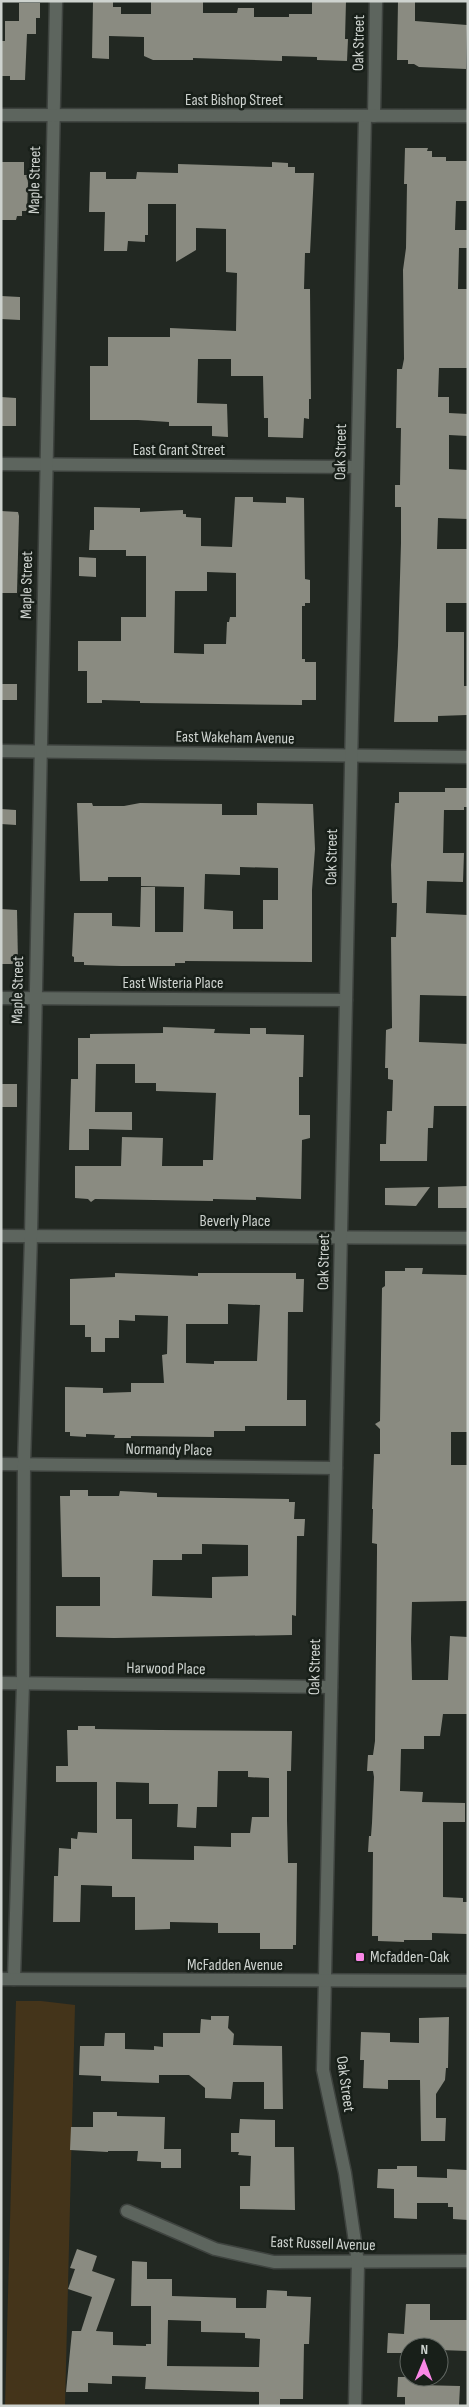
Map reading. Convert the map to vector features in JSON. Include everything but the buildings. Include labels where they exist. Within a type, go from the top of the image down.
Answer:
[{"type":"street","name":"Maple Street","points":[[8,1979],[23,1683],[24,1464],[31,1236],[34,998],[56,1]]},
{"type":"street","name":"Oak Street","points":[[355,2406],[358,2263],[345,2173],[323,2070],[357,467],[369,116],[376,1]]},
{"type":"street","name":"East Bishop Street","points":[[1,115],[468,116]]},
{"type":"street","name":"East Grant Street","points":[[1,464],[357,467]]},
{"type":"street","name":"East Wakeham Avenue","points":[[1,751],[468,757]]},
{"type":"street","name":"East Wisteria Place","points":[[1,998],[346,1000]]},
{"type":"street","name":"Beverly Place","points":[[1,1236],[468,1238]]},
{"type":"street","name":"Normandy Place","points":[[1,1464],[336,1468]]},
{"type":"street","name":"Harwood Place","points":[[1,1683],[331,1687]]},
{"type":"street","name":"McFadden Avenue","points":[[8,1979],[325,1982],[468,1981]]},
{"type":"street","name":"East Russell Avenue","points":[[127,2212],[215,2249],[274,2262],[468,2262]]},
{"type":"shaded area","points":[[16,2001],[41,2001],[75,2005],[65,2406],[5,2406]]},
{"type":"place","name":"Mcfadden-Oak","points":[[360,1957]]}]
